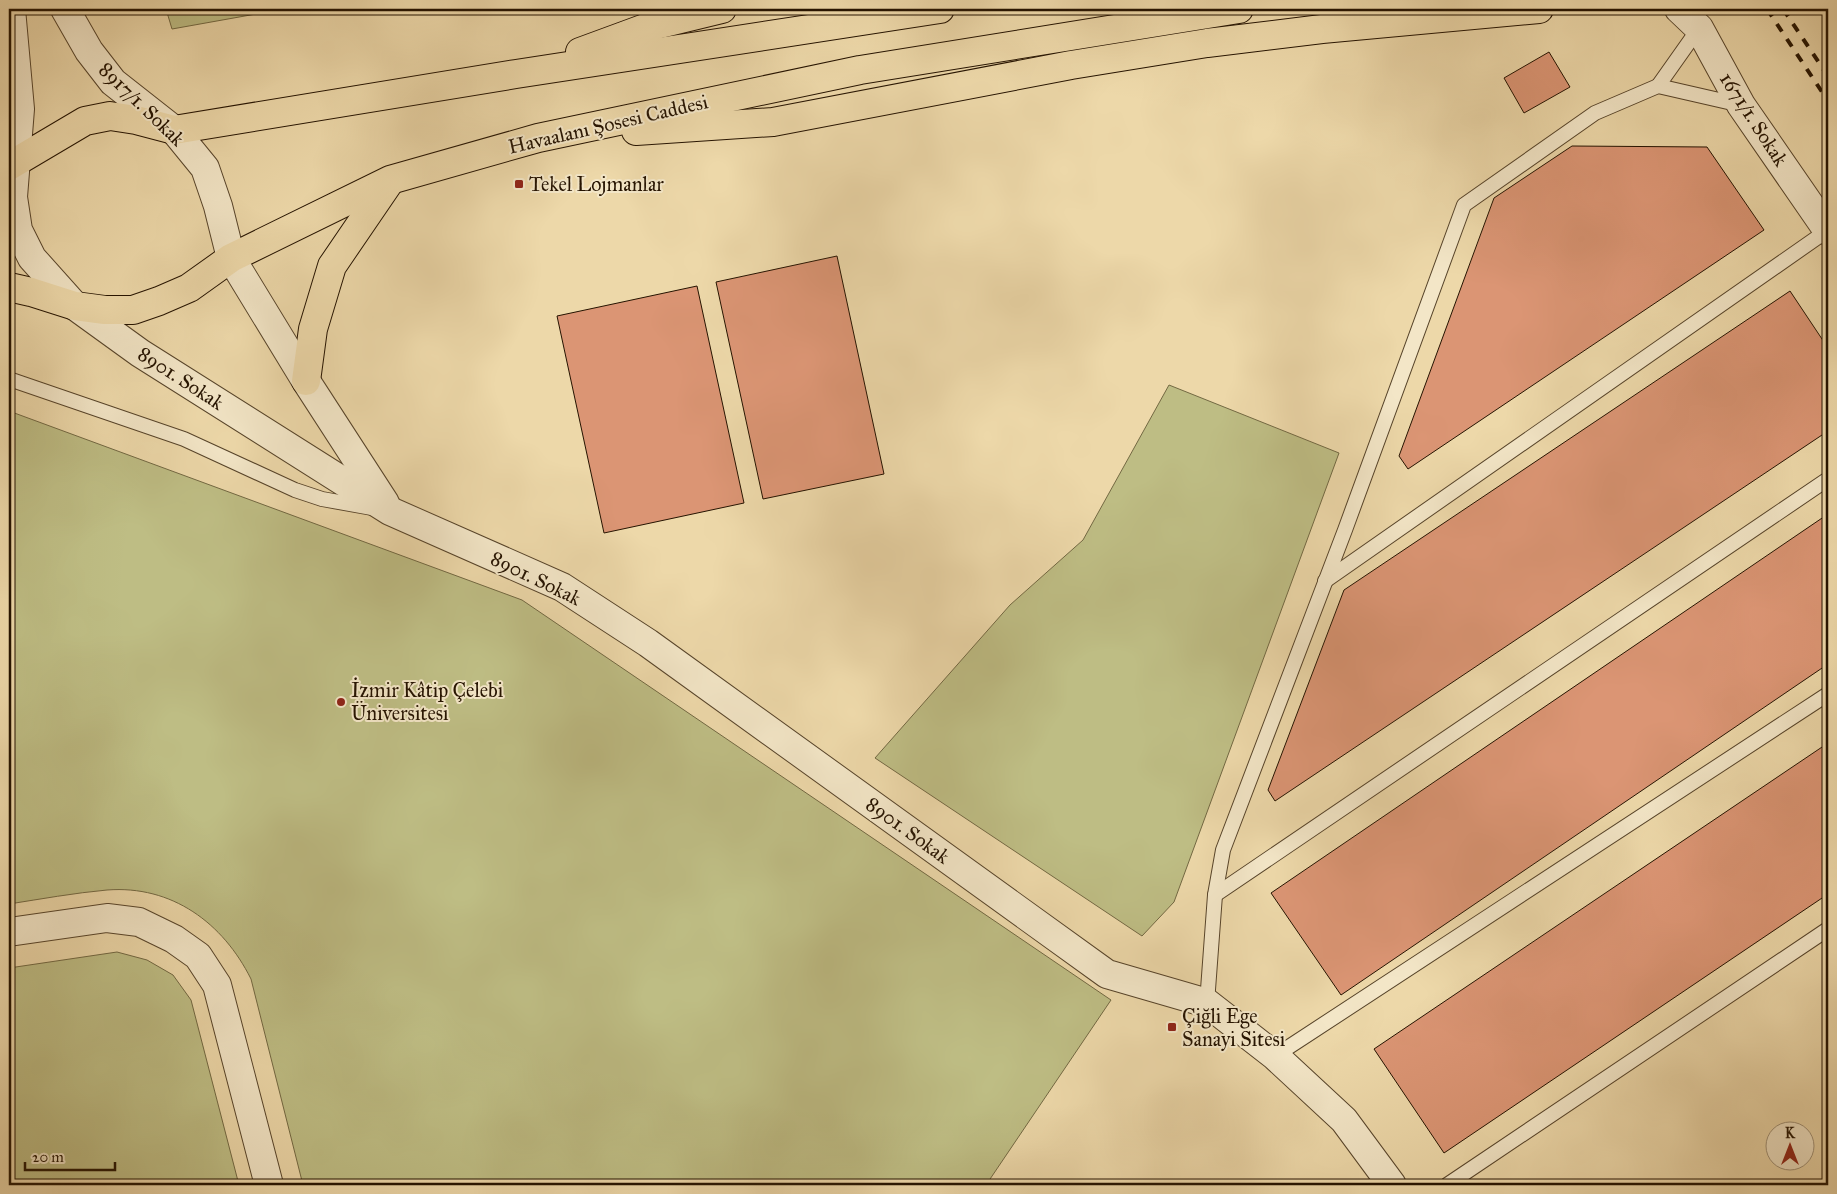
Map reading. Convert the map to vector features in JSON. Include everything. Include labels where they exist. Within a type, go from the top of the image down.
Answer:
[{"type":"main road","points":[[516,74],[648,27],[722,9]]},
{"type":"main road","points":[[12,165],[85,121],[110,116],[136,120],[174,130],[516,74],[940,9]]},
{"type":"main road","name":"Havaalanı Şosesi Caddesi","points":[[9,287],[75,306],[105,310],[133,310],[189,288],[231,258],[390,180],[538,138],[860,70],[1239,9]]},
{"type":"main road","points":[[538,138],[773,122],[1071,65],[1207,43],[1322,29],[1538,9]]},
{"type":"main road","points":[[306,381],[313,329],[332,266],[390,180]]},
{"type":"street","points":[[11,9],[20,109],[12,165],[13,197],[18,230],[32,258],[75,306]]},
{"type":"street","name":"8917/1. Sokak","points":[[66,9],[89,51],[112,82],[174,130],[204,168],[218,206],[231,258]]},
{"type":"street","name":"1671/1. Sokak","points":[[1679,9],[1699,28],[1741,105],[1828,231]]},
{"type":"street","points":[[231,258],[306,381],[390,511]]},
{"type":"street","name":"8901. Sokak","points":[[75,306],[140,354],[390,511],[562,587],[656,649],[1107,974],[1207,1003],[1275,1056],[1344,1120],[1392,1185]]},
{"type":"street","points":[[9,932],[107,918],[139,922],[174,939],[198,956],[217,985],[269,1185]]},
{"type":"lane","points":[[1207,1003],[1215,894],[1224,850],[1464,205],[1595,113],[1658,86],[1699,28]]},
{"type":"lane","points":[[1658,86],[1741,105]]},
{"type":"lane","points":[[1325,581],[1828,231]]},
{"type":"lane","points":[[9,379],[184,439],[295,490],[322,499],[390,511]]},
{"type":"lane","points":[[1215,894],[1828,479]]},
{"type":"lane","points":[[1275,1056],[1828,694]]},
{"type":"lane","points":[[1447,1185],[1828,929]]},
{"type":"shaded area","points":[[166,9],[284,9],[172,29]]},
{"type":"shaded area","points":[[1169,385],[1339,453],[1174,902],[1142,936],[875,758],[1010,605],[1083,540]]},
{"type":"shaded area","name":"İzmir Kâtip Çelebi Üniversitesi","points":[[9,411],[522,600],[1111,1000],[986,1185],[303,1185],[251,979],[226,941],[210,925],[174,901],[153,894],[131,890],[95,891],[9,904]]},
{"type":"shaded area","points":[[117,952],[147,960],[173,975],[191,1000],[239,1185],[9,1185],[9,968]]},
{"type":"building","points":[[1549,52],[1570,87],[1524,113],[1504,78]]},
{"type":"building","points":[[1572,146],[1707,147],[1764,230],[1408,469],[1399,456],[1494,198]]},
{"type":"building","points":[[837,256],[884,474],[763,499],[716,282]]},
{"type":"building","points":[[697,286],[744,503],[604,533],[557,316]]},
{"type":"building","points":[[1790,291],[1828,348],[1828,431],[1275,801],[1268,790],[1344,590]]},
{"type":"building","points":[[1828,514],[1828,664],[1341,995],[1271,893]]},
{"type":"building","points":[[1828,743],[1828,894],[1444,1153],[1374,1049]]},
{"type":"railway","points":[[1767,9],[1828,101]]},
{"type":"railway","points":[[1783,9],[1828,76]]},
{"type":"place","name":"Tekel Lojmanlar","points":[[519,184]]},
{"type":"place","name":"İzmir Kâtip Çelebi Üniversitesi","points":[[341,702]]},
{"type":"place","name":"Çiğli Ege Sanayi Sitesi","points":[[1172,1027]]}]
